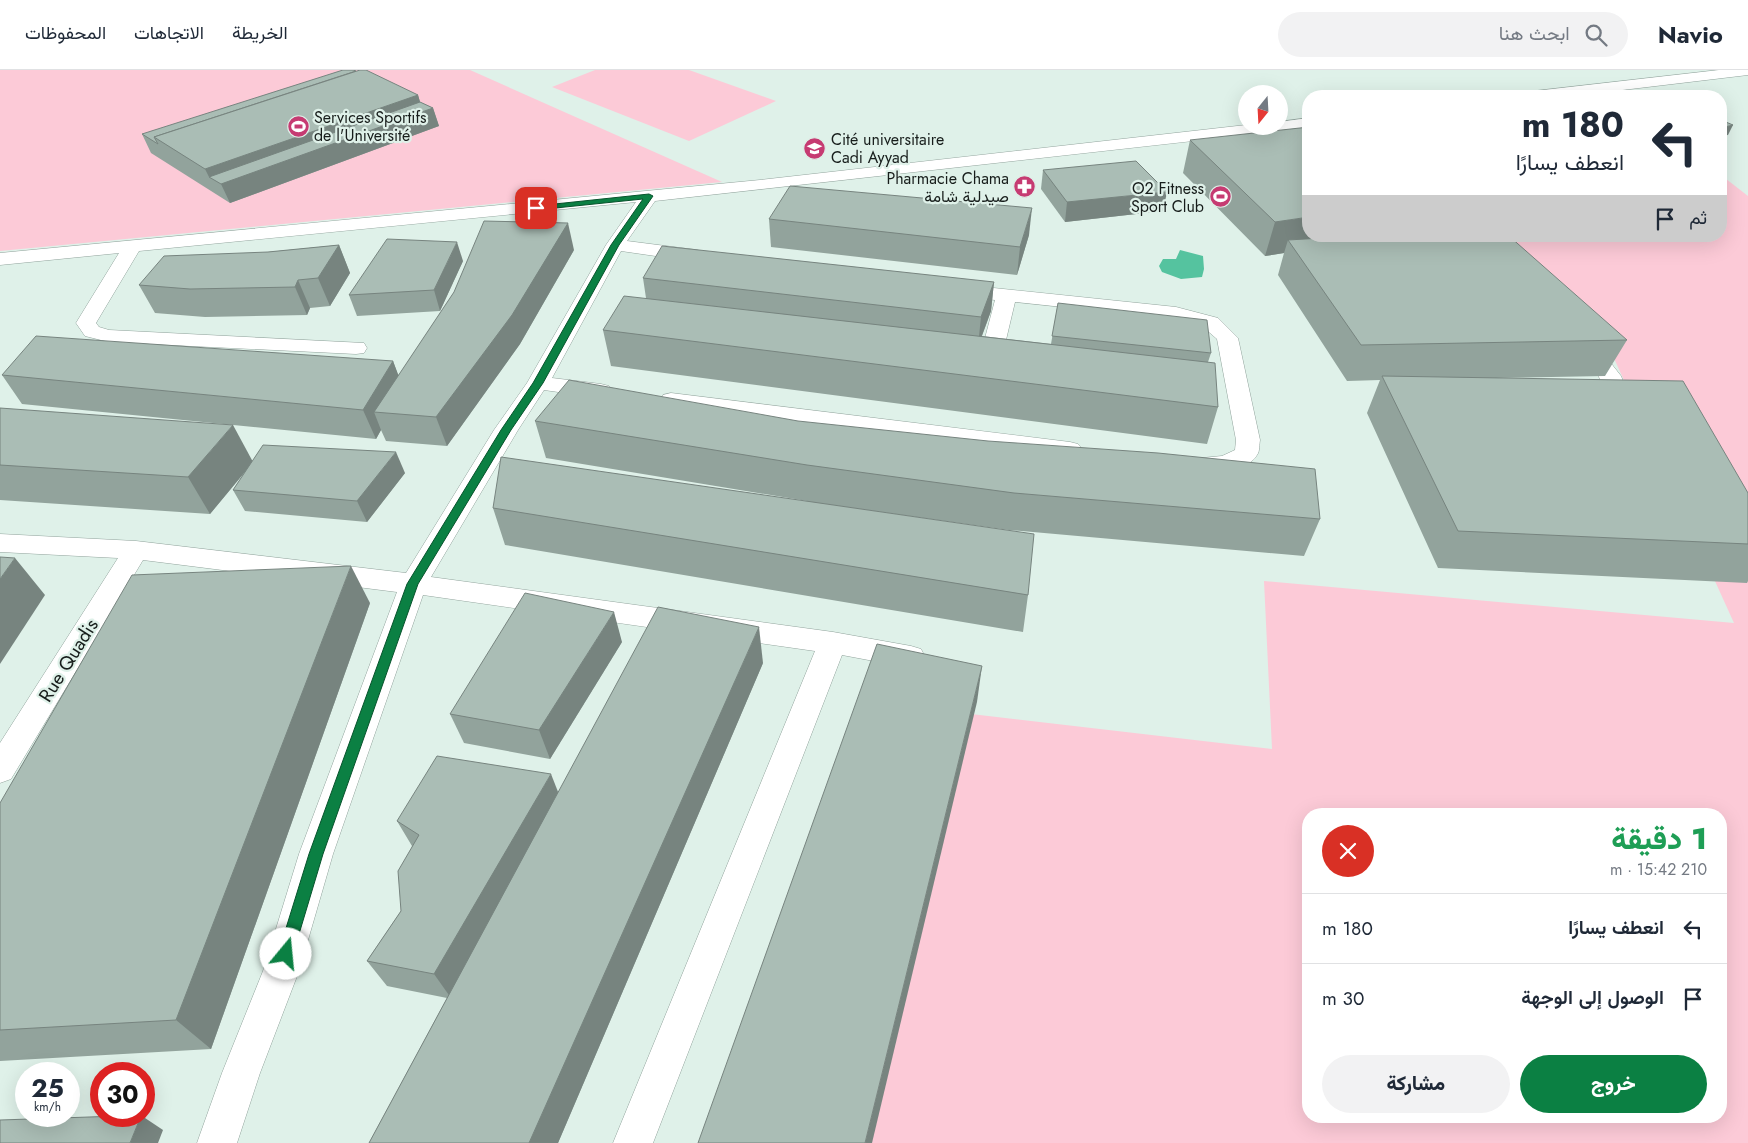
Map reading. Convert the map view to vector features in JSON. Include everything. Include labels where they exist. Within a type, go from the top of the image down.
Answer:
[{"type":"street","points":[[1586,90],[1748,71]]},
{"type":"street","points":[[1704,76],[1739,89]]},
{"type":"street","points":[[0,259],[649,196],[1302,124]]},
{"type":"street","points":[[217,1143],[241,1072],[281,970],[316,854],[413,584],[506,430],[538,383],[615,245],[649,196]]},
{"type":"street","points":[[615,245],[713,258]]},
{"type":"street","points":[[133,246],[86,323],[92,332],[109,336],[356,348]]},
{"type":"street","points":[[938,287],[1006,296],[1176,313],[1206,319],[1219,327],[1227,338],[1248,440],[1247,453],[1233,462],[1211,466],[1182,462]]},
{"type":"street","points":[[990,360],[1006,296]]},
{"type":"street","points":[[1574,332],[1610,376],[1618,396]]},
{"type":"street","points":[[538,383],[1092,452]]},
{"type":"street","points":[[0,543],[136,550],[413,584],[833,643],[938,662]]},
{"type":"street","name":"Rue Quadis","points":[[0,770],[136,550]]},
{"type":"street","points":[[633,1143],[833,643]]},
{"type":"shaded area","name":"Services Sportifs de l'Université","points":[[0,70],[470,70],[722,182],[0,251]]},
{"type":"shaded area","points":[[595,70],[689,70],[776,101],[689,141],[552,87]]},
{"type":"shaded area","points":[[1727,180],[1748,196],[1748,1143],[836,1143],[954,712],[1272,749],[1264,581],[1734,623],[1598,323],[1493,242],[1727,242]]},
{"type":"shaded area","points":[[1180,250],[1203,256],[1204,269],[1202,277],[1181,279],[1162,272],[1159,266],[1163,259],[1176,259]]},
{"type":"building","points":[[343,70],[356,71],[154,137],[158,144],[142,134]]},
{"type":"building","points":[[360,70],[366,70],[418,95],[205,169],[154,137]]},
{"type":"building","points":[[420,102],[433,108],[221,184],[209,177]]},
{"type":"building","points":[[1302,128],[1302,218],[1275,222],[1190,140],[1238,135],[1288,135],[1288,129]]},
{"type":"building","points":[[1136,161],[1167,192],[1067,202],[1043,170]]},
{"type":"building","points":[[790,186],[1032,208],[1020,247],[769,219]]},
{"type":"building","points":[[484,221],[568,223],[512,315],[436,417],[374,412],[454,292]]},
{"type":"building","points":[[387,239],[457,242],[434,290],[349,295]]},
{"type":"building","points":[[1302,239],[1302,242],[1516,242],[1627,340],[1361,345],[1288,240]]},
{"type":"building","points":[[339,245],[318,278],[298,280],[295,287],[190,289],[139,285],[164,256],[268,252]]},
{"type":"building","points":[[662,246],[994,282],[981,317],[643,278]]},
{"type":"building","points":[[624,296],[1215,363],[1218,407],[603,330]]},
{"type":"building","points":[[1058,303],[1207,320],[1211,353],[1052,336]]},
{"type":"building","points":[[36,336],[393,361],[363,410],[2,375]]},
{"type":"building","points":[[1382,376],[1683,381],[1748,493],[1748,544],[1458,531]]},
{"type":"building","points":[[569,380],[798,421],[988,441],[1158,453],[1315,469],[1320,519],[1014,493],[807,465],[535,421]]},
{"type":"building","points":[[0,408],[233,425],[188,477],[0,465]]},
{"type":"building","points":[[263,445],[396,452],[357,501],[233,490]]},
{"type":"building","points":[[501,457],[1034,534],[1028,595],[493,508]]},
{"type":"building","points":[[0,557],[15,558],[0,579]]},
{"type":"building","points":[[351,566],[176,1020],[0,1030],[0,803],[132,575]]},
{"type":"building","points":[[525,593],[614,612],[539,730],[450,714]]},
{"type":"building","points":[[658,607],[759,627],[529,1143],[369,1143]]},
{"type":"building","points":[[877,644],[982,666],[865,1143],[698,1143]]},
{"type":"building","points":[[437,756],[551,774],[434,974],[367,961],[401,911],[398,871],[419,835],[397,821]]},
{"type":"building","points":[[80,1117],[90,1117],[90,1127],[137,1127],[130,1143],[0,1143],[0,1120],[15,1119],[15,1127],[80,1127]]},
{"type":"place","name":"Services Sportifs de l'Université","points":[[298,126]]},
{"type":"place","name":"Cité universitaire Cadi Ayyad","points":[[815,148]]},
{"type":"place","name":"Pharmacie Chama صيدلية شامة","points":[[1025,187]]},
{"type":"place","name":"O2 Fitness Sport Club","points":[[1220,197]]},
{"type":"route","points":[[286,954],[316,854],[413,584],[506,430],[538,383],[615,245],[649,196],[536,208]]}]
